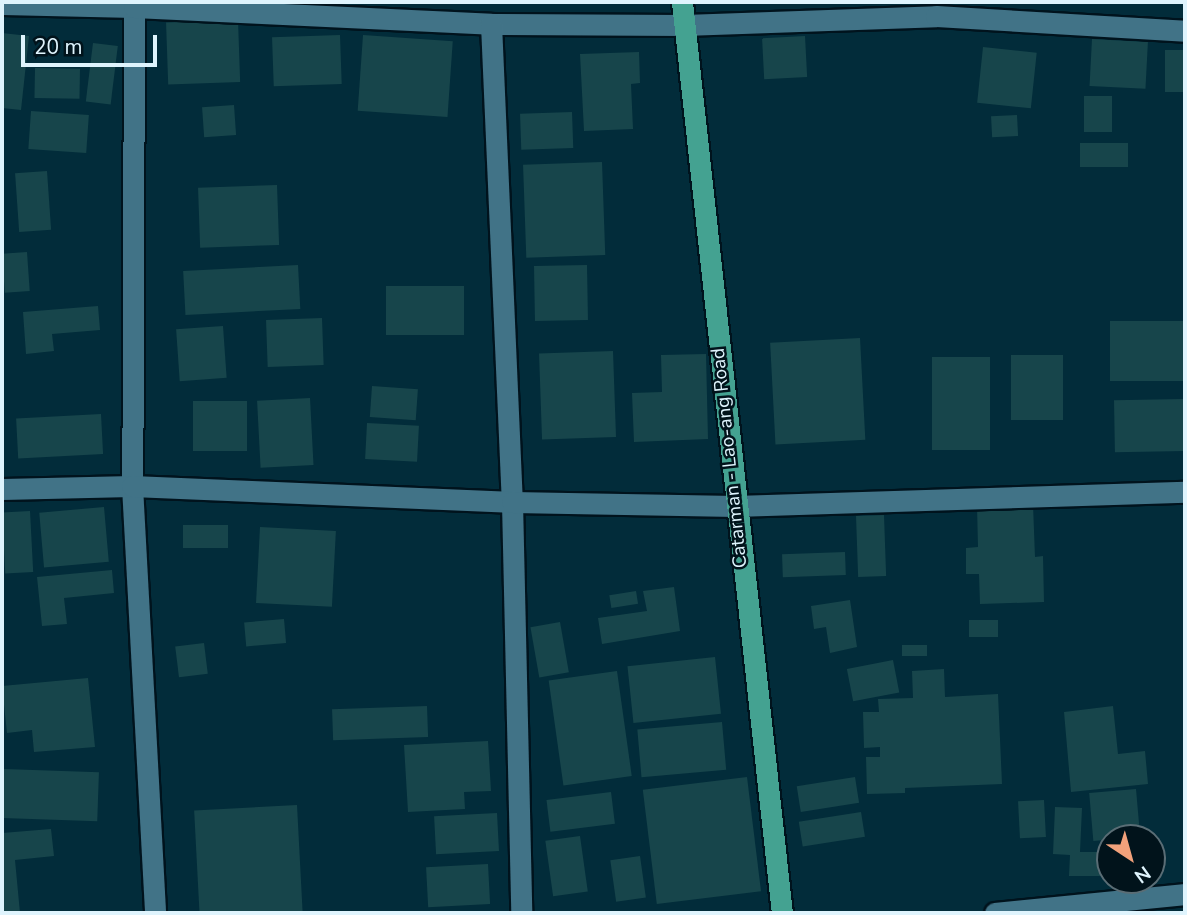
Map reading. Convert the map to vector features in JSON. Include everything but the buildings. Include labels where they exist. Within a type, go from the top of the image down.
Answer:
[{"type":"main road","name":"Catarman - Lao-ang Road","points":[[682,2],[735,506],[782,913]]},
{"type":"street","points":[[2,4],[134,4],[491,24],[684,25],[936,16],[1185,31]]},
{"type":"street","points":[[134,4],[132,486],[155,913]]},
{"type":"street","points":[[491,24],[512,502],[521,913]]},
{"type":"street","points":[[2,489],[132,486],[512,502],[735,506],[1185,492]]},
{"type":"street","points":[[995,913],[1185,894]]}]
